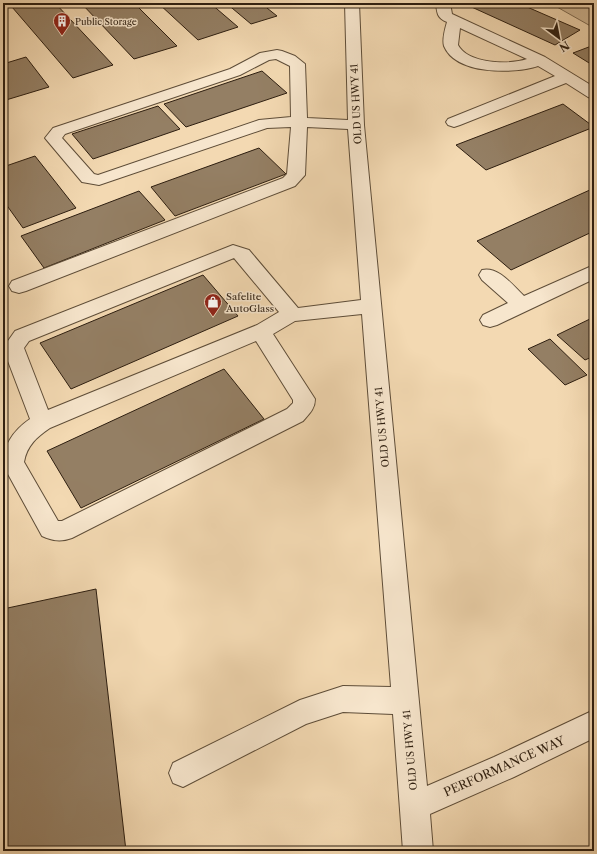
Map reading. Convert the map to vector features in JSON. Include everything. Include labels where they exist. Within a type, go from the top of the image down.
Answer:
[{"type":"street","name":"OLD US HWY 41","points":[[352,3],[356,125],[418,851]]},
{"type":"street","points":[[443,3],[446,16],[540,60],[594,94]]},
{"type":"street","points":[[454,20],[451,44],[455,52],[468,60],[485,66],[512,68],[525,66],[540,60]]},
{"type":"street","points":[[19,286],[289,182],[296,175],[299,122],[297,64],[290,59],[277,54],[265,56],[235,72],[58,131],[53,138],[88,178],[99,180],[265,123],[299,122],[356,125]]},
{"type":"street","points":[[454,122],[567,77]]},
{"type":"street","points":[[42,422],[13,347],[22,336],[233,251],[242,254],[292,314]]},
{"type":"street","points":[[490,320],[594,271]]},
{"type":"street","points":[[489,275],[522,305]]},
{"type":"street","points":[[264,330],[263,336],[304,399],[304,405],[295,415],[59,532],[50,529],[13,462],[14,452],[18,444],[32,428],[42,422],[264,330],[292,314],[298,315],[372,306]]},
{"type":"street","points":[[183,773],[300,713],[343,699],[405,701]]},
{"type":"street","name":"PERFORMANCE WAY","points":[[414,806],[511,764],[594,724]]},
{"type":"shaded area","points":[[550,3],[594,3],[594,28]]},
{"type":"building","name":"Public Storage","points":[[28,3],[55,3],[113,65],[73,78],[12,7]]},
{"type":"building","name":"Public Storage","points":[[81,3],[134,3],[177,46],[134,59]]},
{"type":"building","name":"Public Storage","points":[[158,3],[210,3],[238,27],[198,40]]},
{"type":"building","points":[[226,3],[276,3],[278,5],[267,8],[277,16],[251,24]]},
{"type":"building","points":[[518,3],[580,30],[555,45],[465,4]]},
{"type":"building","points":[[594,45],[594,66],[573,53]]},
{"type":"building","points":[[26,57],[49,87],[6,100],[3,95],[3,64]]},
{"type":"building","points":[[262,71],[287,93],[186,127],[164,104]]},
{"type":"building","points":[[563,104],[594,127],[486,170],[456,145]]},
{"type":"building","points":[[158,106],[180,129],[93,159],[72,134]]},
{"type":"building","points":[[259,148],[286,174],[175,216],[151,187]]},
{"type":"building","points":[[35,156],[76,208],[23,228],[3,200],[3,167]]},
{"type":"building","points":[[592,189],[594,191],[594,231],[511,270],[477,241]]},
{"type":"building","points":[[139,191],[165,220],[44,268],[21,236]]},
{"type":"building","points":[[203,275],[238,316],[71,389],[40,343]]},
{"type":"building","points":[[594,317],[594,356],[585,360],[557,335]]},
{"type":"building","points":[[550,339],[587,375],[565,385],[528,349]]},
{"type":"building","points":[[224,369],[264,419],[81,508],[47,451]]},
{"type":"building","points":[[96,589],[126,851],[3,851],[3,609]]},
{"type":"place","name":"Public Storage","points":[[62,36]]},
{"type":"place","name":"Safelite AutoGlass","points":[[213,317]]}]
